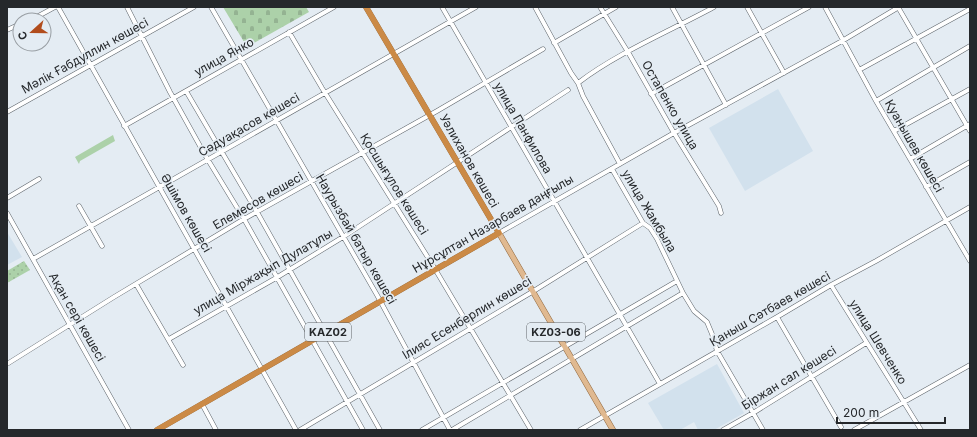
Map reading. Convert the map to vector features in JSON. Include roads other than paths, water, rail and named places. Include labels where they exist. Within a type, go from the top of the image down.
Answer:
[{"type":"highway","name":"Уәлиханов көшесі","points":[[366,7],[499,233]]},
{"type":"highway","name":"Нұрсұлтан Назарбаев даңғылы","points":[[157,430],[499,233]]},
{"type":"main road","name":"Уәлиханов көшесі","points":[[499,233],[612,430]]},
{"type":"street","points":[[46,12],[56,7]]},
{"type":"street","name":"Әшімов көшесі","points":[[56,7],[195,249],[296,430]]},
{"type":"street","points":[[127,7],[173,98],[244,219],[363,430]]},
{"type":"street","name":"Мәлік Ғабдуллин көшесі","points":[[7,112],[90,64],[194,7]]},
{"type":"street","name":"Наурызбай батыр көшесі","points":[[211,7],[380,301],[443,418],[451,430]]},
{"type":"street","name":"улица Янко","points":[[124,126],[334,7]]},
{"type":"street","name":"улица Панфилова","points":[[442,7],[660,384]]},
{"type":"street","name":"Сәдуақасов көшесі","points":[[33,260],[476,7]]},
{"type":"street","name":"улица Жамбыла","points":[[535,7],[578,83],[583,96],[620,164]]},
{"type":"street","name":"Остапенко улица","points":[[600,7],[719,206],[721,213]]},
{"type":"street","points":[[554,43],[616,7]]},
{"type":"street","points":[[672,7],[726,105]]},
{"type":"street","points":[[578,83],[628,52],[714,7]]},
{"type":"street","points":[[747,7],[784,73]]},
{"type":"street","points":[[651,94],[809,7]]},
{"type":"street","name":"Қуанышев көшесі","points":[[824,7],[876,101],[970,261]]},
{"type":"street","points":[[898,7],[933,68],[969,125],[970,131]]},
{"type":"street","name":"Нұрсұлтан Назарбаев даңғылы","points":[[499,233],[674,133],[842,41],[898,7]]},
{"type":"street","points":[[859,70],[970,10]]},
{"type":"street","name":"Қосшығұлов көшесі","points":[[289,32],[436,270],[530,430]]},
{"type":"street","points":[[876,101],[970,46]]},
{"type":"street","name":"Елемесов көшесі","points":[[7,364],[70,324],[244,219],[312,182],[543,49]]},
{"type":"street","points":[[894,131],[970,88]]},
{"type":"street","name":"улица Міржақып Дулатұлы","points":[[168,339],[276,278],[343,237],[568,90]]},
{"type":"street","points":[[186,91],[257,212],[380,430]]},
{"type":"street","points":[[910,159],[969,125]]},
{"type":"street","points":[[926,187],[970,162]]},
{"type":"street","name":"улица Жамбыла","points":[[612,169],[643,222],[650,228],[656,238],[683,293],[694,311],[707,322],[717,351],[763,430]]},
{"type":"street","points":[[7,198],[39,179]]},
{"type":"street","points":[[79,206],[102,246]]},
{"type":"street","name":"Қаныш Сәтбаев көшесі","points":[[580,430],[831,285],[970,207]]},
{"type":"street","name":"Ақан сері көшесі","points":[[7,213],[129,430]]},
{"type":"street","name":"Ілияс Есенберлин көшесі","points":[[300,430],[532,292],[643,222]]},
{"type":"street","points":[[422,430],[677,281]]},
{"type":"street","points":[[136,284],[183,365]]},
{"type":"street","name":"улица Шевченко","points":[[831,285],[921,430]]},
{"type":"street","points":[[451,430],[683,293]]},
{"type":"street","points":[[777,317],[841,427]]},
{"type":"street","name":"Біржан сал көшесі","points":[[723,430],[753,413],[866,342]]},
{"type":"street","points":[[854,430],[970,365]]},
{"type":"street","points":[[202,404],[216,430]]}]
